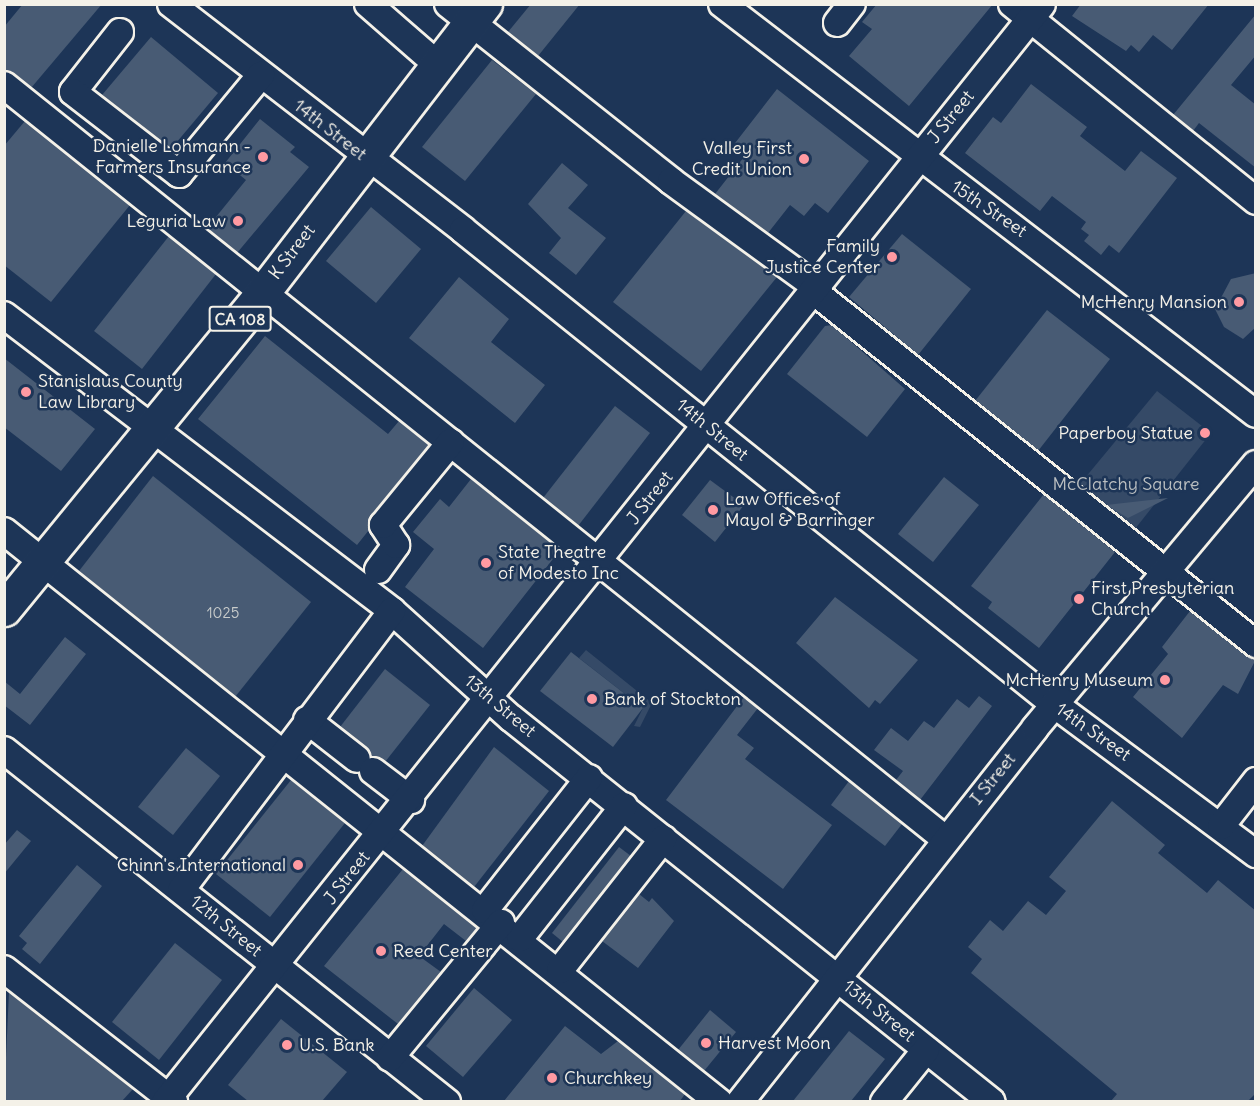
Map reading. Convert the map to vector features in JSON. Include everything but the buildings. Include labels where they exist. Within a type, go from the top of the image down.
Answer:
[{"type":"main road","name":"K Street","points":[[4,609],[263,292],[364,156],[438,65],[468,11]]},
{"type":"street","name":"14th Street","points":[[171,4],[708,425],[1054,704],[1256,854]]},
{"type":"street","points":[[368,4],[438,65]]},
{"type":"street","name":"15th Street","points":[[722,4],[919,158],[1020,229],[1256,414]]},
{"type":"street","points":[[1028,9],[1256,201]]},
{"type":"street","name":"J Street","points":[[170,1100],[817,291],[919,158],[1028,9]]},
{"type":"street","points":[[468,11],[1163,573],[1256,644]]},
{"type":"street","points":[[120,32],[73,92],[179,174],[261,75]]},
{"type":"street","points":[[4,85],[945,839]]},
{"type":"street","name":"13th Street","points":[[4,315],[392,612],[490,699],[992,1101]]},
{"type":"street","points":[[378,570],[396,545],[383,525],[451,442]]},
{"type":"street","name":"I Street","points":[[740,1101],[1054,704],[1256,464]]},
{"type":"street","points":[[4,531],[382,833],[560,970],[719,1101]]},
{"type":"street","points":[[181,890],[281,752],[392,612]]},
{"type":"street","points":[[307,720],[411,800]]},
{"type":"street","name":"12th Street","points":[[4,750],[447,1101]]},
{"type":"street","points":[[502,924],[589,778]]},
{"type":"street","points":[[1221,826],[1256,781]]},
{"type":"street","points":[[390,1058],[502,924],[624,806]]},
{"type":"street","points":[[560,970],[663,839]]},
{"type":"street","points":[[4,969],[170,1100]]},
{"type":"street","points":[[884,1101],[926,1050]]},
{"type":"green space","name":"McClatchy Square","points":[[1157,391],[1211,433],[1131,534],[1075,490]]},
{"type":"green space","points":[[586,650],[652,703],[640,727],[634,726],[643,708],[579,658]]},
{"type":"place","name":"Danielle Lohmann - Farmers Insurance","points":[[263,157]]},
{"type":"place","name":"Valley First Credit Union","points":[[804,159]]},
{"type":"place","name":"Leguria Law","points":[[238,221]]},
{"type":"place","name":"Family Justice Center","points":[[892,257]]},
{"type":"place","name":"McHenry Mansion","points":[[1239,302]]},
{"type":"place","name":"Stanislaus County Law Library","points":[[26,392]]},
{"type":"place","name":"Paperboy Statue","points":[[1205,433]]},
{"type":"place","name":"Law Offices of Mayol & Barringer","points":[[713,510]]},
{"type":"place","name":"State Theatre of Modesto Inc","points":[[486,563]]},
{"type":"place","name":"First Presbyterian Church","points":[[1079,599]]},
{"type":"place","name":"McHenry Museum","points":[[1165,680]]},
{"type":"place","name":"Bank of Stockton","points":[[592,699]]},
{"type":"place","name":"Chinn's International","points":[[298,865]]},
{"type":"place","name":"Reed Center","points":[[381,951]]},
{"type":"place","name":"Harvest Moon","points":[[706,1043]]},
{"type":"place","name":"U.S. Bank","points":[[287,1045]]},
{"type":"place","name":"Churchkey","points":[[552,1078]]}]
